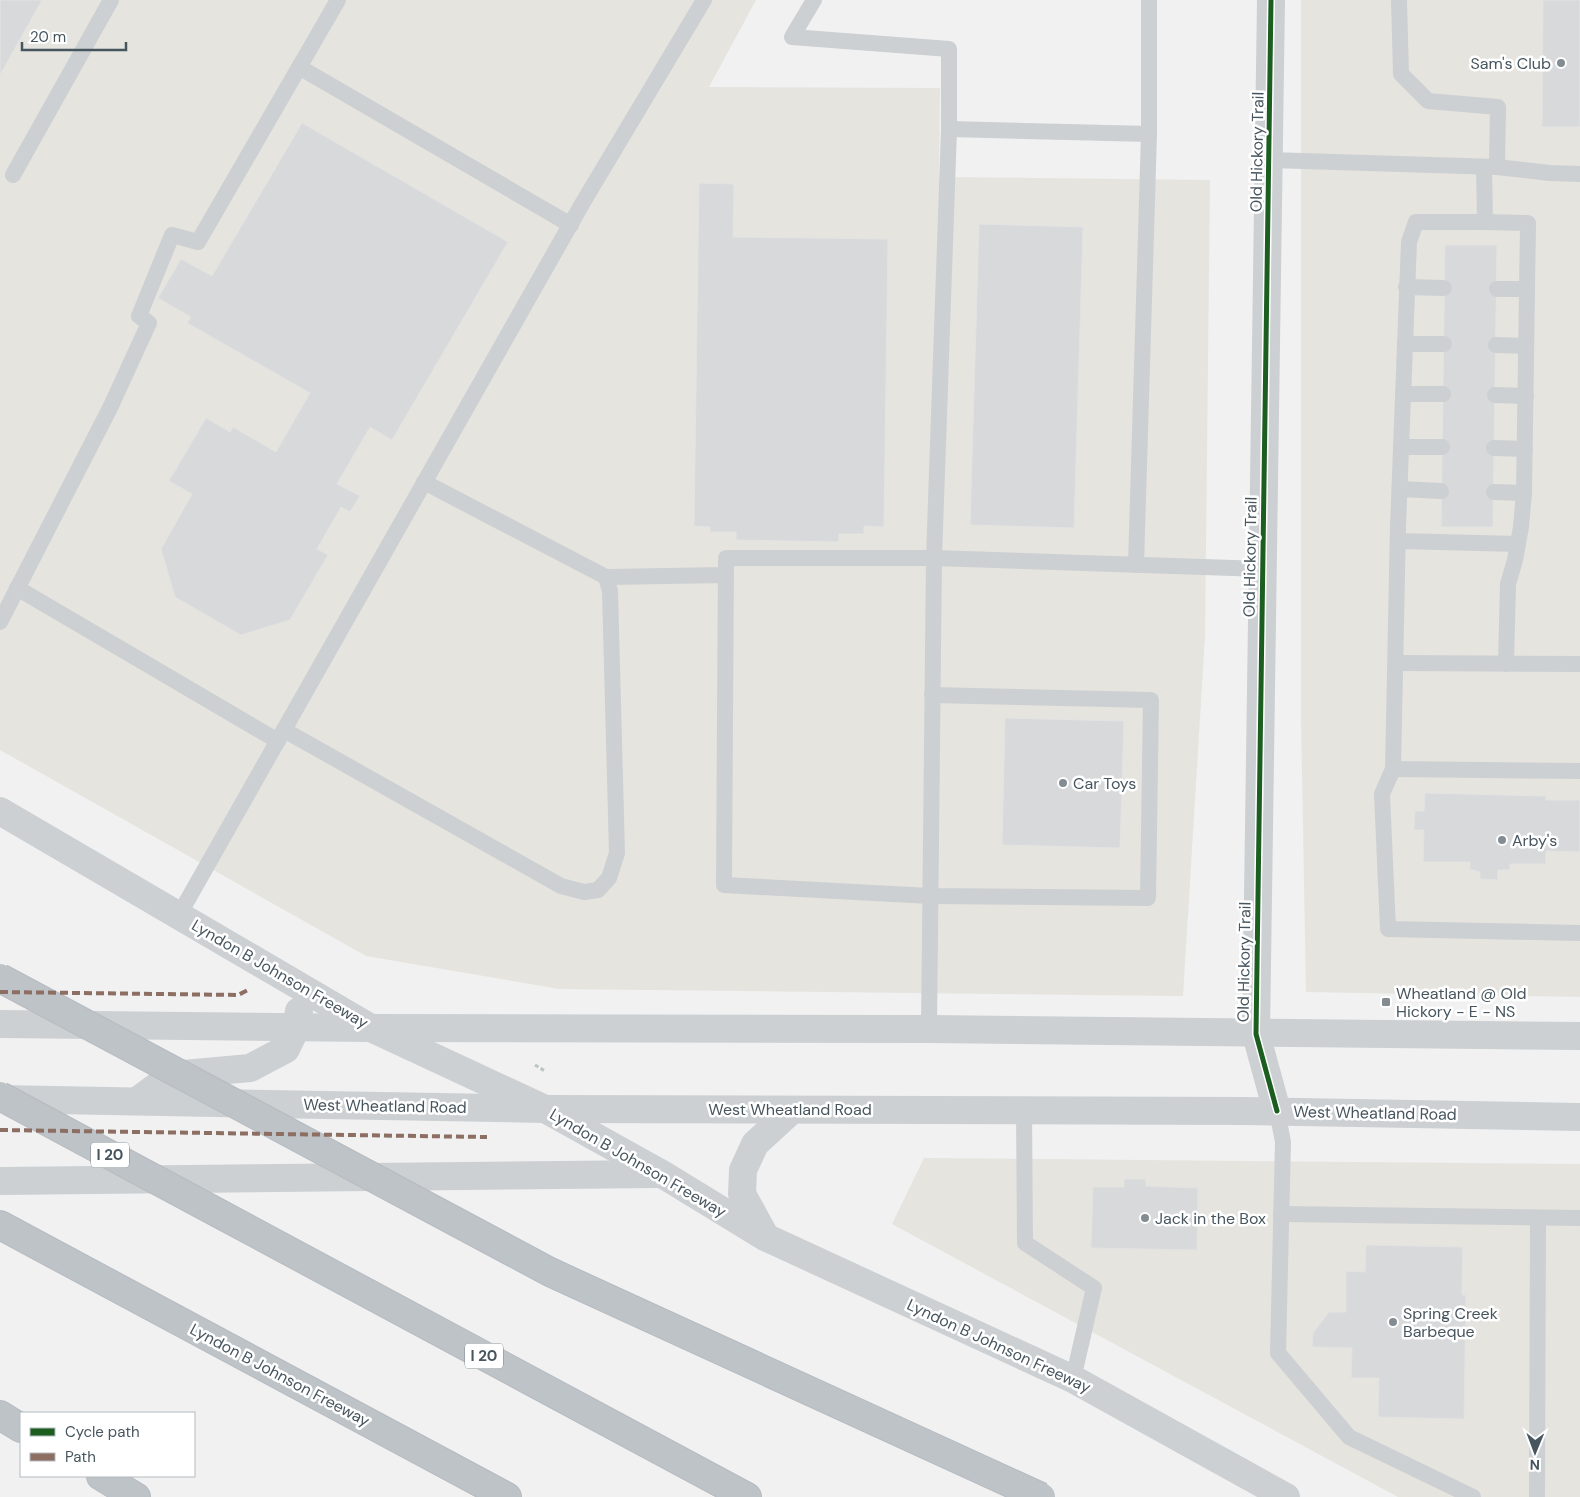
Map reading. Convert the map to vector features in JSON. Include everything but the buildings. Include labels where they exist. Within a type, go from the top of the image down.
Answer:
[{"type":"highway","points":[[0,978],[550,1272],[1041,1497]]},
{"type":"highway","name":"I 20","points":[[0,1097],[748,1497]]},
{"type":"highway","name":"Lyndon B Johnson Freeway","points":[[0,1225],[507,1497]]},
{"type":"highway","points":[[0,1415],[20,1427]]},
{"type":"highway","points":[[103,1477],[136,1497]]},
{"type":"main road","name":"Lyndon B Johnson Freeway","points":[[0,811],[371,1028],[544,1109],[662,1174],[765,1237],[1072,1379],[1286,1497]]},
{"type":"main road","points":[[137,1101],[172,1075],[250,1068],[286,1049],[298,1026],[301,987]]},
{"type":"main road","points":[[0,1024],[371,1028],[929,1029],[1580,1036]]},
{"type":"main road","name":"West Wheatland Road","points":[[0,1097],[544,1109],[1024,1109],[1580,1116]]},
{"type":"main road","points":[[765,1237],[742,1194],[743,1170],[755,1144],[792,1110]]},
{"type":"main road","points":[[0,1181],[662,1174]]},
{"type":"street","name":"Old Hickory Trail","points":[[1271,0],[1256,1034],[1277,1111]]},
{"type":"lane","points":[[14,175],[111,0]]},
{"type":"lane","points":[[0,622],[110,408],[149,322],[139,316],[172,235],[198,242],[338,0]]},
{"type":"lane","points":[[179,915],[571,225],[704,0]]},
{"type":"lane","points":[[814,0],[792,36],[948,48],[949,129],[934,558],[929,1029]]},
{"type":"lane","points":[[1136,565],[1149,134],[1149,0]]},
{"type":"lane","points":[[1399,0],[1401,74],[1428,101],[1498,107],[1485,222]]},
{"type":"lane","points":[[299,67],[571,225]]},
{"type":"lane","points":[[949,129],[1149,134]]},
{"type":"lane","points":[[1269,160],[1491,167],[1580,174]]},
{"type":"lane","points":[[1506,664],[1508,584],[1518,544],[1524,493],[1528,223],[1416,222],[1409,242],[1406,287],[1393,769],[1382,794],[1388,929],[1580,933]]},
{"type":"lane","points":[[1406,287],[1444,288]]},
{"type":"lane","points":[[1497,289],[1527,289]]},
{"type":"lane","points":[[1405,344],[1444,344]]},
{"type":"lane","points":[[1496,346],[1526,346]]},
{"type":"lane","points":[[1403,394],[1443,394]]},
{"type":"lane","points":[[1495,395],[1526,396]]},
{"type":"lane","points":[[1401,447],[1442,447]]},
{"type":"lane","points":[[1494,448],[1525,449]]},
{"type":"lane","points":[[424,482],[606,577],[726,576]]},
{"type":"lane","points":[[1400,490],[1441,491]]},
{"type":"lane","points":[[1494,492],[1524,493]]},
{"type":"lane","points":[[1398,542],[1518,544]]},
{"type":"lane","points":[[932,695],[1151,700],[1148,898],[930,896],[724,885],[726,558],[934,558],[1263,569]]},
{"type":"lane","points":[[18,588],[281,735],[561,886],[584,892],[598,890],[609,878],[616,853],[610,591],[606,577]]},
{"type":"lane","points":[[1396,663],[1580,664]]},
{"type":"lane","points":[[1393,769],[1580,771]]},
{"type":"lane","points":[[1024,1109],[1024,1243],[1094,1288],[1072,1379]]},
{"type":"lane","points":[[1277,1111],[1283,1142],[1278,1353],[1349,1437],[1472,1497]]},
{"type":"lane","points":[[1281,1214],[1580,1218]]},
{"type":"lane","points":[[1537,1497],[1538,1218]]},
{"type":"shaded area","points":[[0,0],[756,0],[709,87],[940,88],[939,177],[1210,180],[1205,637],[1183,996],[559,989],[366,956],[0,750]]},
{"type":"shaded area","points":[[1301,0],[1580,0],[1580,997],[1306,992],[1301,717]]},
{"type":"shaded area","points":[[924,1158],[1580,1164],[1580,1497],[1398,1497],[892,1224]]},
{"type":"marked path","points":[[0,992],[238,995],[248,990]]},
{"type":"marked path","points":[[0,1130],[487,1137]]},
{"type":"cycle path","points":[[1271,0],[1256,1034],[1277,1111]]},
{"type":"place","name":"Sam's Club","points":[[1561,63]]},
{"type":"place","name":"Car Toys","points":[[1063,783]]},
{"type":"place","name":"Arby's","points":[[1502,840]]},
{"type":"place","name":"Wheatland @ Old Hickory - E - NS","points":[[1386,1002]]},
{"type":"place","name":"Jack in the Box","points":[[1145,1218]]},
{"type":"place","name":"Spring Creek Barbeque","points":[[1393,1322]]}]
